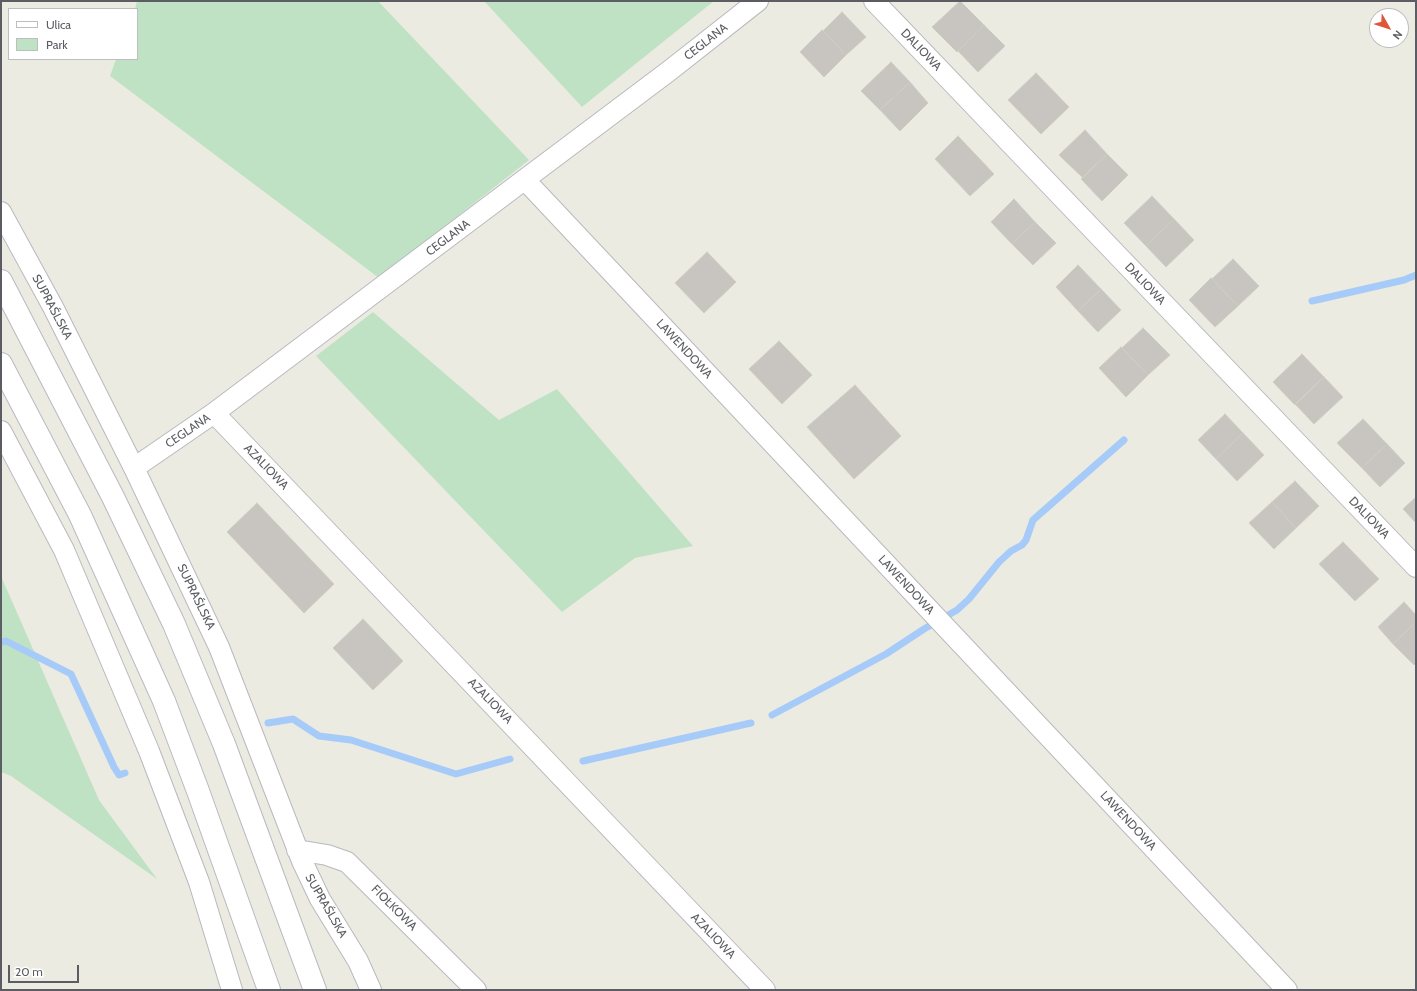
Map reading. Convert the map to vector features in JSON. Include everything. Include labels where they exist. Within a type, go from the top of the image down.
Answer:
[{"type":"main road","points":[[1,281],[113,497],[174,624],[224,744],[315,990]]},
{"type":"main road","points":[[1,364],[80,515],[164,701],[198,791],[269,990]]},
{"type":"street","name":"CEGLANA","points":[[134,468],[214,413],[525,180],[758,1]]},
{"type":"street","name":"DALIOWA","points":[[874,1],[1416,567]]},
{"type":"street","name":"LAWENDOWA","points":[[525,180],[1287,990]]},
{"type":"street","name":"SUPRAŚLSKA","points":[[1,212],[53,307],[134,468],[219,646],[297,850],[320,899],[358,961],[371,990]]},
{"type":"street","name":"AZALIOWA","points":[[214,413],[765,990]]},
{"type":"street","points":[[1,431],[64,550],[149,751],[200,882],[232,990]]},
{"type":"street","name":"FIOŁKOWA","points":[[297,850],[327,855],[347,862],[476,990]]},
{"type":"green space","points":[[137,1],[378,1],[529,160],[379,278],[110,76],[116,60],[138,60],[138,8],[135,8]]},
{"type":"green space","points":[[484,1],[714,1],[582,107]]},
{"type":"green space","points":[[373,312],[499,420],[557,389],[693,546],[635,558],[562,612],[316,356]]},
{"type":"green space","points":[[1,576],[99,800],[157,879],[11,776],[1,772]]},
{"type":"building","points":[[960,1],[984,25],[957,52],[932,27]]},
{"type":"building","points":[[842,12],[866,37],[846,55],[823,31]]},
{"type":"building","points":[[984,25],[1005,46],[978,72],[958,51]]},
{"type":"building","points":[[822,30],[846,55],[824,77],[800,52]]},
{"type":"building","points":[[891,62],[910,82],[880,110],[861,91]]},
{"type":"building","points":[[1036,73],[1069,107],[1041,134],[1008,100]]},
{"type":"building","points":[[910,82],[928,103],[900,131],[880,110]]},
{"type":"building","points":[[1085,130],[1107,154],[1083,178],[1059,155]]},
{"type":"building","points":[[958,136],[994,174],[970,196],[935,159]]},
{"type":"building","points":[[1107,154],[1128,175],[1102,201],[1081,179]]},
{"type":"building","points":[[1152,196],[1174,219],[1146,246],[1124,223]]},
{"type":"building","points":[[1014,199],[1035,222],[1012,244],[991,222]]},
{"type":"building","points":[[1174,219],[1194,240],[1166,267],[1146,246]]},
{"type":"building","points":[[1035,222],[1056,243],[1033,265],[1012,244]]},
{"type":"building","points":[[707,252],[736,282],[704,313],[675,283]]},
{"type":"building","points":[[1233,259],[1259,286],[1238,306],[1212,279]]},
{"type":"building","points":[[1078,265],[1101,289],[1078,311],[1056,287]]},
{"type":"building","points":[[1211,278],[1238,306],[1215,327],[1189,300]]},
{"type":"building","points":[[1101,289],[1121,310],[1098,332],[1078,311]]},
{"type":"building","points":[[1143,328],[1170,355],[1148,375],[1122,348]]},
{"type":"building","points":[[779,341],[812,375],[782,404],[749,369]]},
{"type":"building","points":[[1121,347],[1148,375],[1126,397],[1099,368]]},
{"type":"building","points":[[1302,354],[1324,377],[1295,405],[1273,382]]},
{"type":"building","points":[[1324,377],[1343,397],[1314,424],[1295,404]]},
{"type":"building","points":[[855,385],[901,436],[854,479],[807,427]]},
{"type":"building","points":[[1225,414],[1243,433],[1216,459],[1198,440]]},
{"type":"building","points":[[1363,419],[1387,444],[1362,468],[1337,443]]},
{"type":"building","points":[[1243,433],[1264,455],[1237,481],[1216,459]]},
{"type":"building","points":[[1387,444],[1405,463],[1380,487],[1362,468]]},
{"type":"building","points":[[1295,481],[1319,506],[1296,528],[1272,502]]},
{"type":"building","points":[[1416,497],[1416,523],[1403,509]]},
{"type":"building","points":[[1272,502],[1296,528],[1274,549],[1249,523]]},
{"type":"building","points":[[257,503],[334,584],[304,613],[227,532]]},
{"type":"building","points":[[1343,542],[1379,579],[1355,601],[1319,564]]},
{"type":"building","points":[[1404,602],[1416,615],[1416,622],[1393,644],[1378,627]]},
{"type":"building","points":[[363,619],[403,661],[373,690],[333,648]]},
{"type":"building","points":[[1416,622],[1416,663],[1414,665],[1393,644]]},
{"type":"waterway","points":[[1312,301],[1404,280],[1416,275]]},
{"type":"waterway","points":[[772,715],[886,654],[924,629],[957,610],[969,599],[999,562],[1011,551],[1022,545],[1026,540],[1033,520],[1124,440]]},
{"type":"waterway","points":[[1,642],[6,641],[71,674],[114,767],[119,775],[125,773]]},
{"type":"waterway","points":[[268,723],[293,719],[319,736],[351,740],[456,774],[510,759]]},
{"type":"waterway","points":[[583,761],[751,723]]}]
